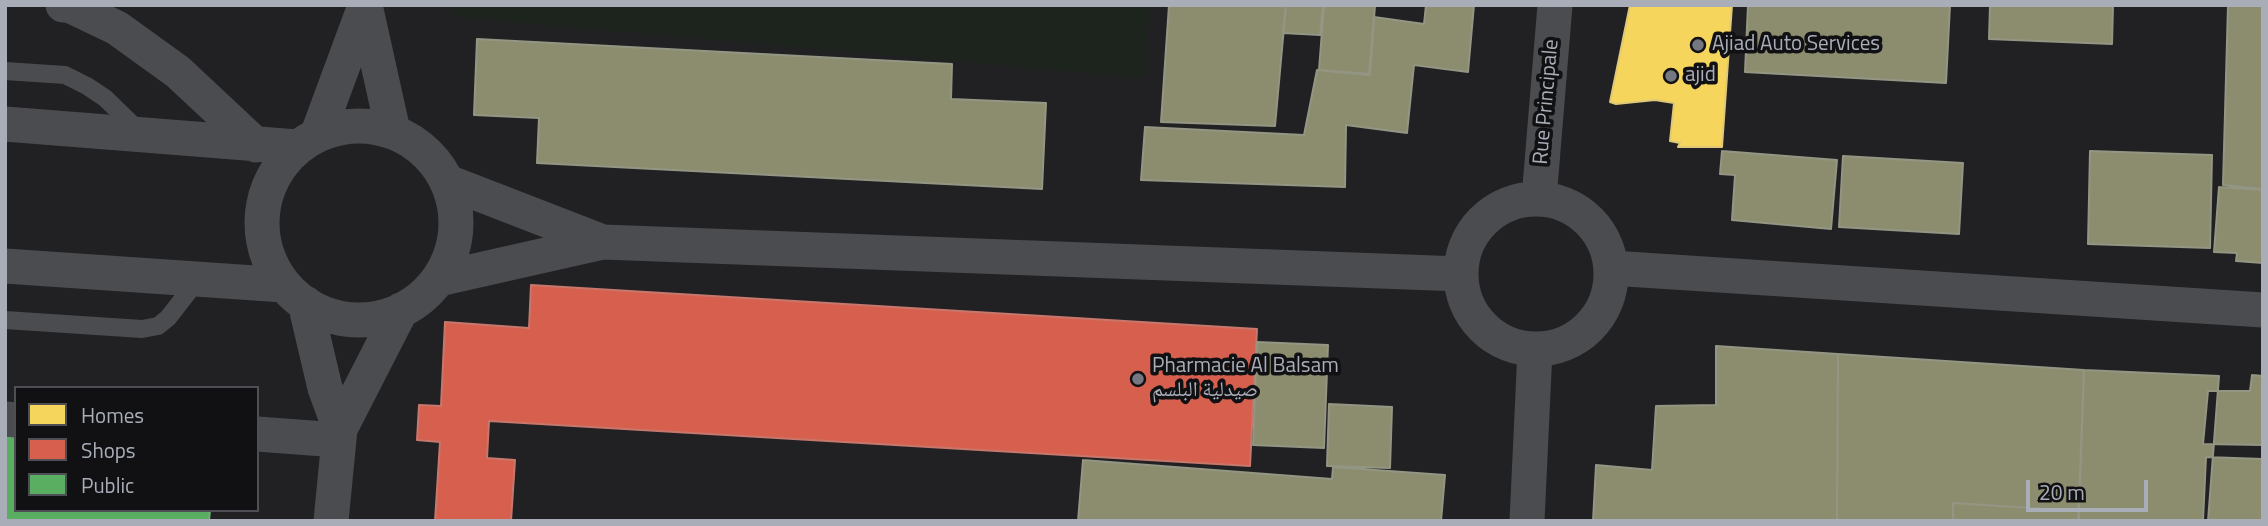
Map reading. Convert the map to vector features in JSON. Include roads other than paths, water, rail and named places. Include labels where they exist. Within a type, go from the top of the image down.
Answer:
[{"type":"street","points":[[63,5],[71,6],[117,29],[178,72],[256,145]]},
{"type":"street","name":"Rue Principale","points":[[1539,199],[1555,5]]},
{"type":"street","points":[[365,6],[393,131]]},
{"type":"street","points":[[5,124],[256,145],[308,140],[342,126],[368,126],[393,131],[415,143],[434,160],[448,182],[456,206],[457,232],[451,257],[439,279],[422,298],[401,310],[376,319],[350,320],[326,314],[295,294],[271,263],[263,239],[262,214],[268,188],[279,166],[308,140],[365,6]]},
{"type":"street","points":[[448,182],[604,242]]},
{"type":"street","points":[[1539,199],[1574,210],[1588,220],[1599,234],[1611,268],[1609,293],[1599,316],[1582,334],[1560,346],[1535,350],[1518,348],[1488,333],[1468,306],[1461,274],[1464,254],[1472,236],[1484,220],[1500,208],[1519,201],[1539,199]]},
{"type":"street","points":[[439,279],[604,242],[1461,274]]},
{"type":"street","points":[[5,265],[199,278],[295,294]]},
{"type":"street","points":[[1611,268],[2263,310]]},
{"type":"street","points":[[295,294],[339,435]]},
{"type":"street","points":[[331,521],[339,435],[401,310]]},
{"type":"street","points":[[1527,521],[1535,350]]},
{"type":"street","points":[[259,435],[339,435]]},
{"type":"lane","points":[[5,71],[65,75],[105,99],[144,136]]},
{"type":"lane","points":[[5,320],[142,329],[158,326],[168,318],[199,278]]},
{"type":"place","name":"Ajiad Auto Services","points":[[1698,45]]},
{"type":"place","name":"ajid","points":[[1671,76]]},
{"type":"place","name":"Pharmacie Al Balsam صيدلية البلسم","points":[[1138,379]]}]
